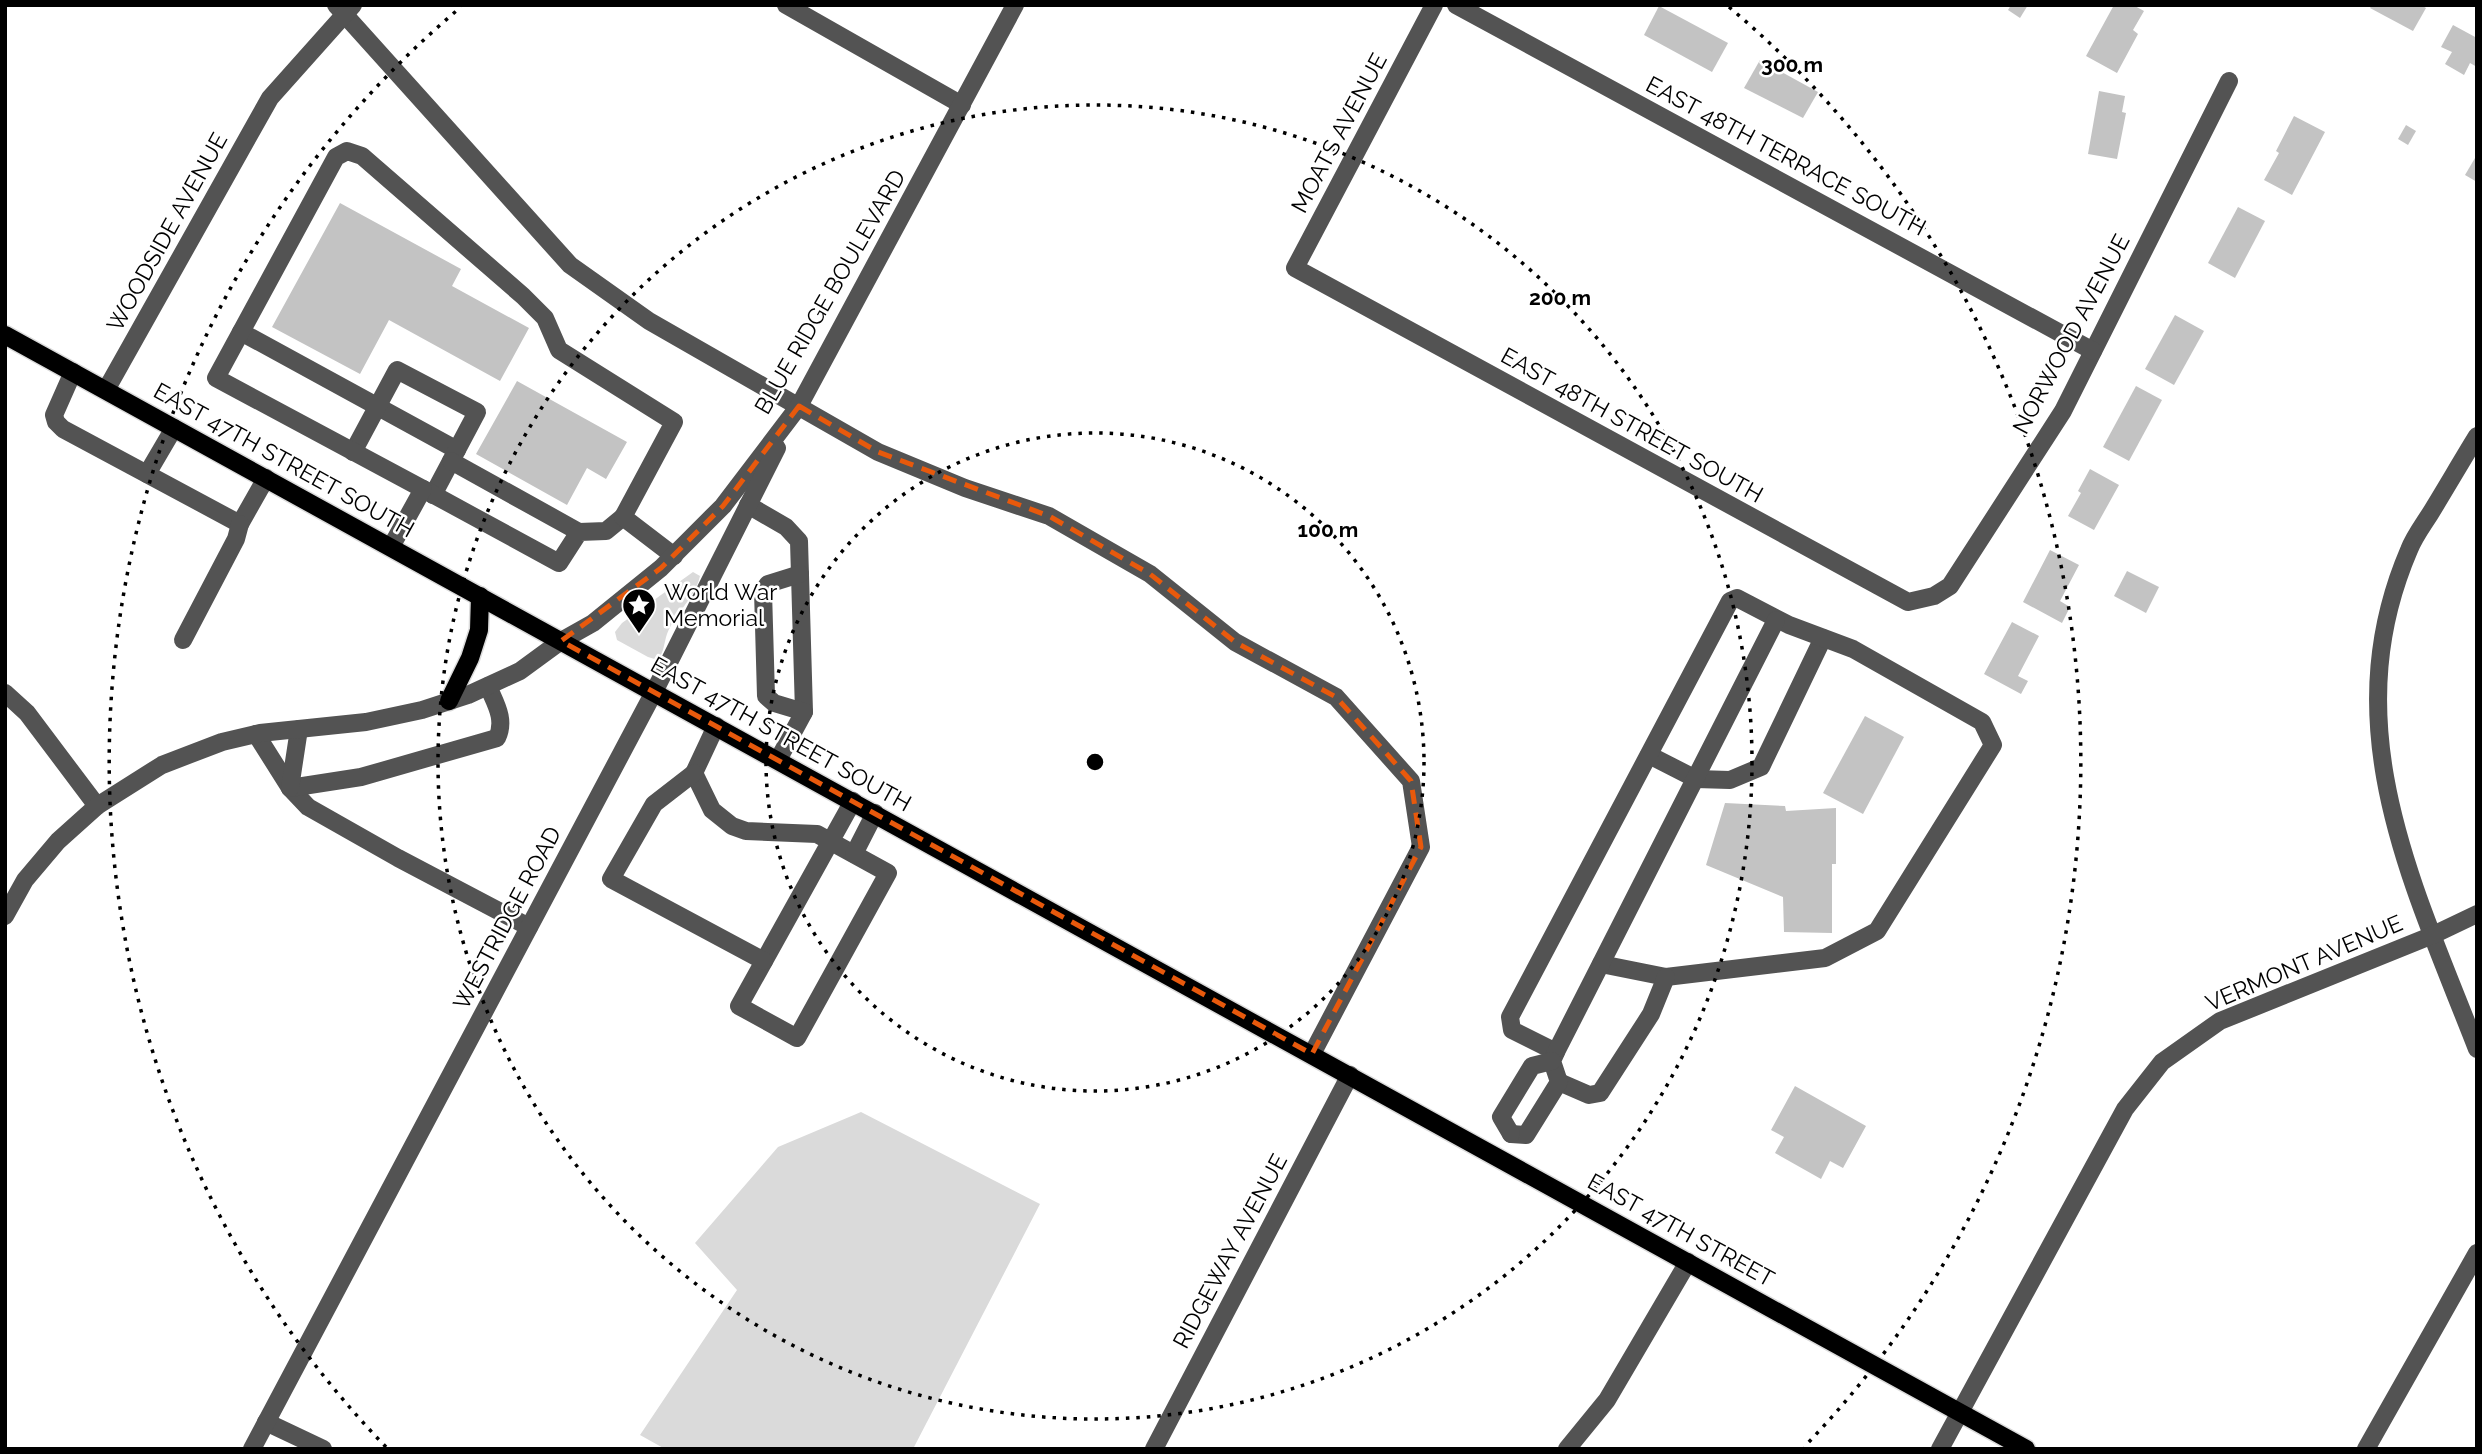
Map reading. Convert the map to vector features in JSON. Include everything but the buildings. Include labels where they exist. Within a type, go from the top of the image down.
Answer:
[{"type":"main road","name":"EAST 47TH STREET SOUTH","points":[[5,335],[1312,1055]]},
{"type":"main road","points":[[449,701],[470,658],[479,630],[480,596]]},
{"type":"main road","name":"EAST 47TH STREET","points":[[1312,1055],[2026,1449]]},
{"type":"street","points":[[786,5],[962,105]]},
{"type":"street","name":"BLUE RIDGE BOULEVARD","points":[[5,916],[25,880],[58,841],[97,806],[162,765],[222,742],[256,734],[366,722],[449,701],[488,686],[520,671],[561,641],[593,623],[674,556],[723,506],[799,406],[1015,5]]},
{"type":"street","name":"MOATS AVENUE","points":[[1310,276],[1295,268],[1434,5]]},
{"type":"street","name":"EAST 48TH TERRACE SOUTH","points":[[1456,5],[2093,351]]},
{"type":"street","points":[[344,8],[569,265],[649,321],[878,452],[965,488],[1049,516],[1150,574],[1235,642],[1336,698],[1411,781],[1422,847],[1312,1055]]},
{"type":"street","name":"WOODSIDE AVENUE","points":[[106,390],[270,98],[344,8]]},
{"type":"street","name":"NORWOOD AVENUE","points":[[1934,596],[1950,586],[2063,411],[2229,81]]},
{"type":"street","points":[[241,332],[377,407],[579,532],[606,531],[623,517],[674,422],[559,349],[545,318],[523,296],[362,156],[346,151],[336,158],[241,332],[216,378],[559,563],[579,532]]},
{"type":"street","name":"EAST 48TH STREET SOUTH","points":[[1310,276],[1886,591],[1908,601],[1934,596]]},
{"type":"street","points":[[353,452],[397,370],[477,412],[454,456],[391,547]]},
{"type":"street","points":[[73,372],[54,415],[56,422],[63,429],[240,524]]},
{"type":"street","name":"WESTRIDGE ROAD","points":[[252,1449],[654,692],[799,406]]},
{"type":"street","points":[[148,474],[174,428]]},
{"type":"street","name":"VERMONT AVENUE","points":[[1940,1449],[2125,1109],[2162,1062],[2220,1021],[2433,935],[2404,860],[2386,793],[2378,725],[2380,653],[2389,606],[2410,548],[2477,436]]},
{"type":"street","points":[[183,640],[236,539],[240,524],[266,478]]},
{"type":"street","points":[[748,505],[786,527],[799,541],[804,712],[778,760]]},
{"type":"street","points":[[623,517],[674,556]]},
{"type":"street","points":[[800,574],[768,584],[763,591],[766,696],[774,703],[804,712]]},
{"type":"street","points":[[1554,1057],[1512,1030],[1510,1017],[1730,601],[1737,598],[1776,620],[1853,649],[1982,722],[1993,745],[1877,931],[1825,958],[1666,977],[1601,964]]},
{"type":"street","points":[[1511,1134],[1526,1135],[1559,1082],[1554,1057],[1776,620]]},
{"type":"street","points":[[1649,755],[1696,779],[1730,780],[1761,767],[1823,638]]},
{"type":"street","points":[[290,788],[360,776],[497,738],[501,716],[488,686]]},
{"type":"street","points":[[5,693],[27,713],[97,806]]},
{"type":"street","points":[[716,726],[694,773],[654,804],[611,878],[764,961]]},
{"type":"street","points":[[290,788],[299,729]]},
{"type":"street","points":[[256,734],[290,788],[309,807],[398,858],[529,927]]},
{"type":"street","points":[[694,773],[712,810],[732,826],[746,831],[817,834],[831,841],[888,873],[797,1038],[739,1006],[831,841],[853,802]]},
{"type":"street","points":[[854,854],[875,813]]},
{"type":"street","points":[[2477,914],[2433,935],[2477,1049]]},
{"type":"street","points":[[1559,1082],[1588,1095],[1600,1093],[1651,1014],[1666,977]]},
{"type":"street","points":[[1511,1134],[1501,1117],[1532,1066],[1554,1057]]},
{"type":"street","name":"RIDGEWAY AVENUE","points":[[1154,1449],[1350,1075]]},
{"type":"street","points":[[1497,1156],[1511,1134]]},
{"type":"street","points":[[2367,1449],[2477,1253]]},
{"type":"street","points":[[1567,1449],[1607,1400],[1688,1262]]},
{"type":"street","points":[[266,1422],[323,1449]]},
{"type":"highlighted area","points":[[799,406],[878,452],[1049,516],[1150,574],[1235,642],[1336,697],[1411,781],[1421,847],[1312,1054],[561,641],[661,568],[723,506]]},
{"type":"shaded area","points":[[693,572],[700,576],[697,584],[671,626],[658,660],[617,640],[615,632],[622,623]]},
{"type":"shaded area","points":[[861,1112],[1040,1204],[913,1449],[665,1449],[640,1435],[737,1290],[695,1243],[778,1147]]},
{"type":"place","name":"World War Memorial","points":[[639,635]]}]
